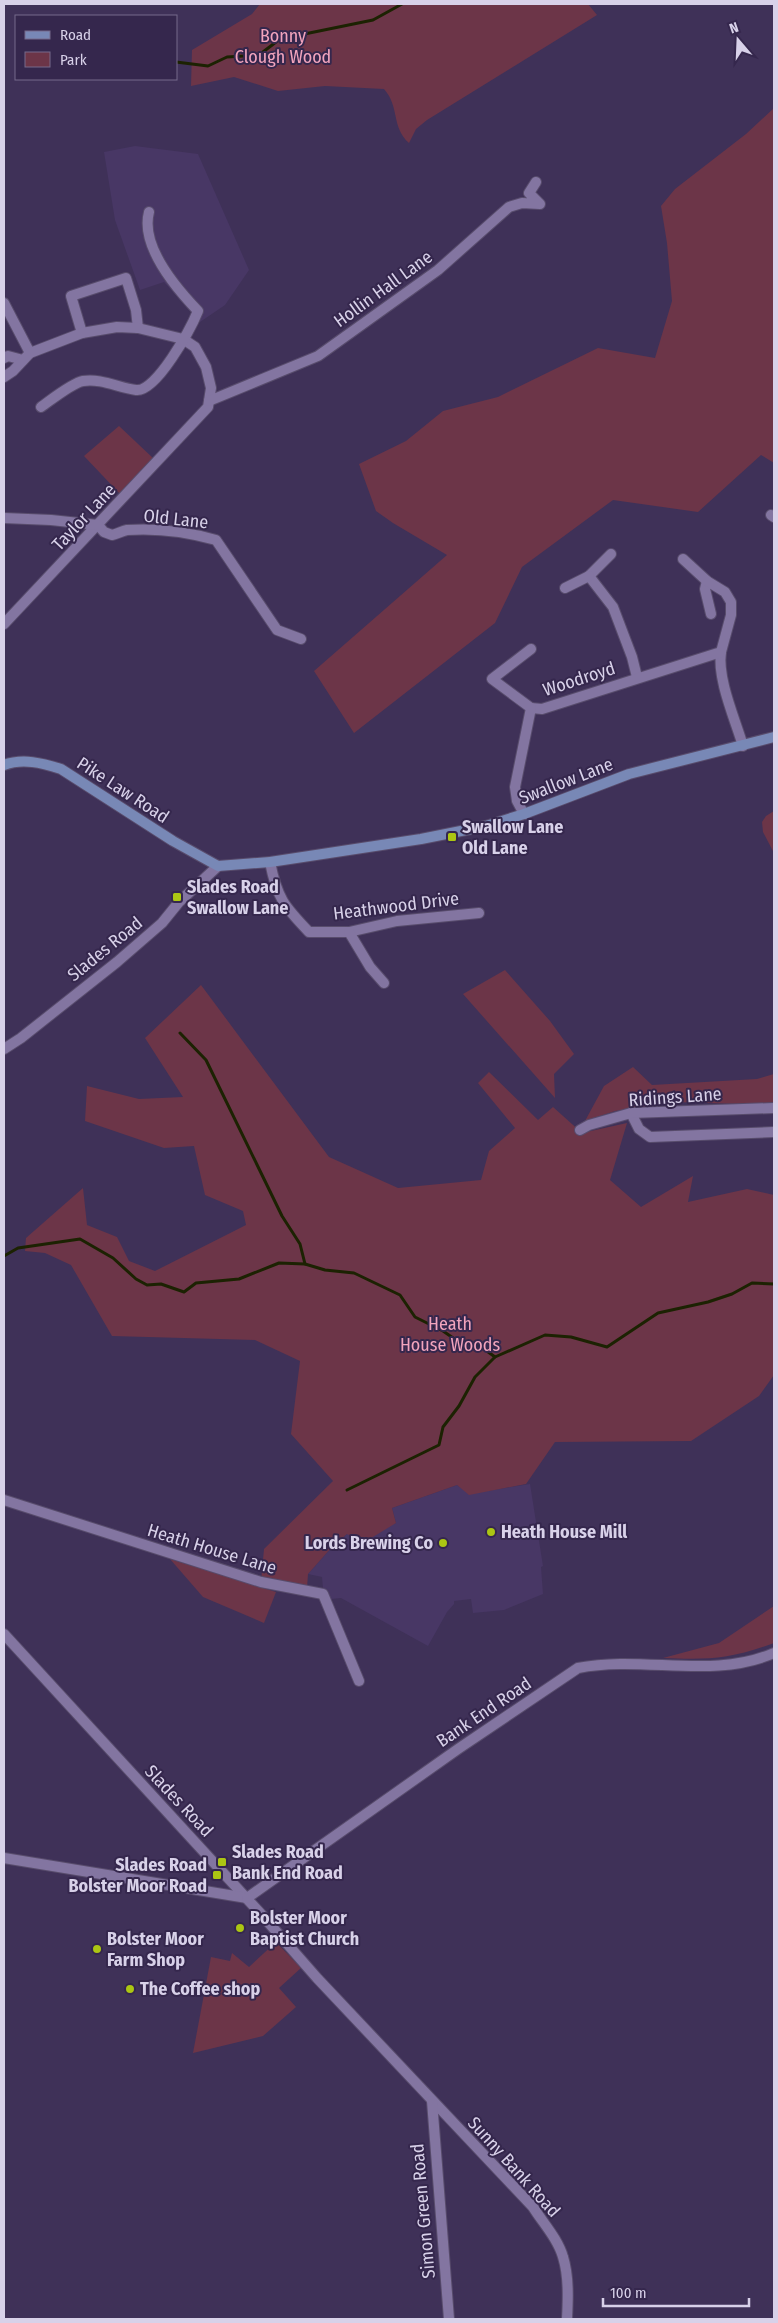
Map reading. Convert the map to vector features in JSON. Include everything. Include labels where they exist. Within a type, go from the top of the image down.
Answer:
[{"type":"street","name":"Hollin Hall Lane","points":[[209,401],[318,356],[438,270],[508,206],[522,203],[540,204],[529,193],[536,182]]},
{"type":"street","points":[[41,407],[82,381],[96,381],[137,390],[145,389],[165,368],[183,339],[198,311],[185,297],[157,256],[149,240],[146,223],[149,212]]},
{"type":"street","points":[[82,333],[71,296],[126,278],[136,310],[138,328]]},
{"type":"street","points":[[4,303],[27,356]]},
{"type":"street","points":[[4,358],[8,356],[27,356],[82,333],[117,327],[138,328],[183,339],[195,347],[206,367],[211,388],[209,401]]},
{"type":"street","points":[[4,377],[13,371],[27,356]]},
{"type":"street","name":"Taylor Lane","points":[[4,624],[208,407],[209,401]]},
{"type":"street","name":"Old Lane","points":[[4,518],[51,520],[98,526],[104,532],[112,535],[126,530],[160,531],[192,533],[216,540],[277,630],[301,639]]},
{"type":"street","points":[[565,588],[589,576],[611,554]]},
{"type":"street","points":[[683,559],[707,581],[725,592],[730,602],[731,614],[719,661],[743,746]]},
{"type":"street","name":"Woodroyd","points":[[589,576],[613,607],[632,657],[637,677]]},
{"type":"street","points":[[707,581],[705,589],[711,614]]},
{"type":"street","name":"Woodroyd","points":[[531,649],[492,679],[531,708],[542,708],[720,652]]},
{"type":"street","name":"Woodroyd","points":[[524,814],[517,801],[515,787],[531,708]]},
{"type":"street","name":"Swallow Lane","points":[[218,866],[270,862],[421,839],[486,826],[524,814],[629,774],[774,737]]},
{"type":"street","name":"Pike Law Road","points":[[4,765],[12,762],[40,762],[61,769],[173,841],[218,866]]},
{"type":"street","name":"Heathwood Drive","points":[[270,862],[275,888],[285,908],[309,932],[349,932],[397,921],[479,913]]},
{"type":"street","name":"Slades Road","points":[[4,1048],[21,1038],[117,962],[162,923],[180,902],[218,866]]},
{"type":"street","points":[[349,932],[370,967],[384,983]]},
{"type":"street","name":"Ridings Lane","points":[[580,1130],[589,1125],[631,1113],[774,1108]]},
{"type":"street","points":[[631,1113],[639,1129],[650,1137],[774,1132]]},
{"type":"street","name":"Heath House Lane","points":[[4,1500],[252,1580],[323,1594],[359,1681]]},
{"type":"street","name":"Slades Road","points":[[4,1634],[247,1898],[317,1978],[432,2101]]},
{"type":"street","name":"Bank End Road","points":[[247,1898],[458,1749],[578,1668],[595,1665],[635,1663],[708,1668],[762,1658],[774,1653]]},
{"type":"street","points":[[4,1858],[247,1898]]},
{"type":"street","name":"Simon Green Road","points":[[432,2101],[449,2319]]},
{"type":"street","name":"Sunny Bank Road","points":[[432,2101],[533,2207],[552,2235],[563,2257],[568,2295],[567,2319]]},
{"type":"shaded area","points":[[135,146],[198,154],[249,270],[225,305],[200,322],[164,282],[140,290],[115,220],[104,152]]},
{"type":"shaded area","points":[[530,1484],[543,1566],[541,1567],[543,1594],[504,1610],[473,1613],[471,1599],[454,1601],[454,1604],[447,1612],[428,1646],[341,1598],[331,1599],[323,1588],[322,1577],[308,1574],[332,1547],[347,1534],[396,1523],[392,1508],[457,1485],[469,1494]]},
{"type":"green space","name":"Bonny Clough Wood","points":[[260,4],[588,4],[597,15],[427,120],[416,129],[409,143],[403,137],[397,124],[392,103],[384,89],[325,86],[278,91],[234,77],[191,86],[192,50],[252,14]]},
{"type":"green space","points":[[774,108],[774,463],[761,455],[698,512],[613,500],[522,567],[495,623],[354,733],[314,671],[447,555],[376,511],[359,464],[406,441],[443,411],[498,397],[598,348],[655,358],[672,301],[667,243],[661,206],[675,189],[746,134]]},
{"type":"green space","points":[[119,426],[154,459],[121,495],[84,456]]},
{"type":"green space","points":[[774,811],[774,853],[763,832],[762,822],[766,816]]},
{"type":"green space","points":[[505,970],[550,1021],[574,1054],[554,1074],[555,1098],[463,994]]},
{"type":"green space","name":"Heath House Woods","points":[[201,985],[329,1157],[398,1188],[481,1180],[489,1151],[515,1128],[478,1083],[489,1072],[538,1120],[553,1107],[582,1133],[627,1123],[610,1180],[641,1207],[693,1176],[688,1202],[747,1189],[774,1195],[774,1375],[759,1396],[691,1441],[555,1442],[526,1484],[469,1495],[457,1485],[392,1508],[396,1523],[363,1543],[347,1534],[332,1547],[308,1574],[307,1588],[261,1582],[264,1549],[333,1481],[291,1434],[300,1361],[255,1340],[112,1336],[71,1265],[45,1253],[25,1251],[26,1238],[83,1188],[87,1225],[117,1237],[129,1261],[155,1271],[246,1225],[243,1211],[205,1195],[194,1146],[164,1148],[85,1121],[87,1086],[139,1099],[183,1097],[145,1038]]},
{"type":"green space","points":[[633,1067],[652,1085],[757,1079],[774,1074],[774,1105],[675,1102],[615,1111],[585,1121],[604,1086]]},
{"type":"green space","points":[[170,1559],[276,1592],[264,1623],[203,1597]]},
{"type":"green space","points":[[774,1606],[774,1643],[745,1652],[719,1657],[694,1659],[663,1658],[719,1643]]},
{"type":"green space","points":[[276,1942],[301,1968],[279,1988],[296,2007],[263,2036],[193,2053],[211,1957],[230,1961],[232,1953],[249,1967]]},
{"type":"waterway","points":[[178,62],[208,66],[227,57],[259,55],[280,39],[373,20],[402,4]]},
{"type":"waterway","points":[[180,1033],[206,1060],[282,1216],[300,1244],[305,1264]]},
{"type":"waterway","points":[[4,1256],[18,1248],[80,1239],[113,1258],[136,1279],[147,1285],[161,1284],[184,1292],[196,1283],[239,1279],[279,1263],[305,1264],[325,1270],[354,1273],[400,1295],[415,1317],[456,1340],[480,1346],[495,1357],[545,1335],[571,1337],[607,1347],[658,1313],[708,1302],[732,1294],[752,1283],[774,1284]]},
{"type":"waterway","points":[[347,1490],[439,1445],[443,1427],[459,1406],[475,1377],[495,1357]]},
{"type":"place","name":"Swallow Lane Old Lane","points":[[452,837]]},
{"type":"place","name":"Slades Road Swallow Lane","points":[[177,897]]},
{"type":"place","name":"Heath House Mill","points":[[491,1532]]},
{"type":"place","name":"Lords Brewing Co","points":[[443,1543]]},
{"type":"place","name":"Slades Road Bank End Road","points":[[222,1862]]},
{"type":"place","name":"Slades Road Bolster Moor Road","points":[[217,1875]]},
{"type":"place","name":"Bolster Moor Baptist Church","points":[[240,1928]]},
{"type":"place","name":"Bolster Moor Farm Shop","points":[[97,1949]]},
{"type":"place","name":"The Coffee shop","points":[[130,1989]]}]
